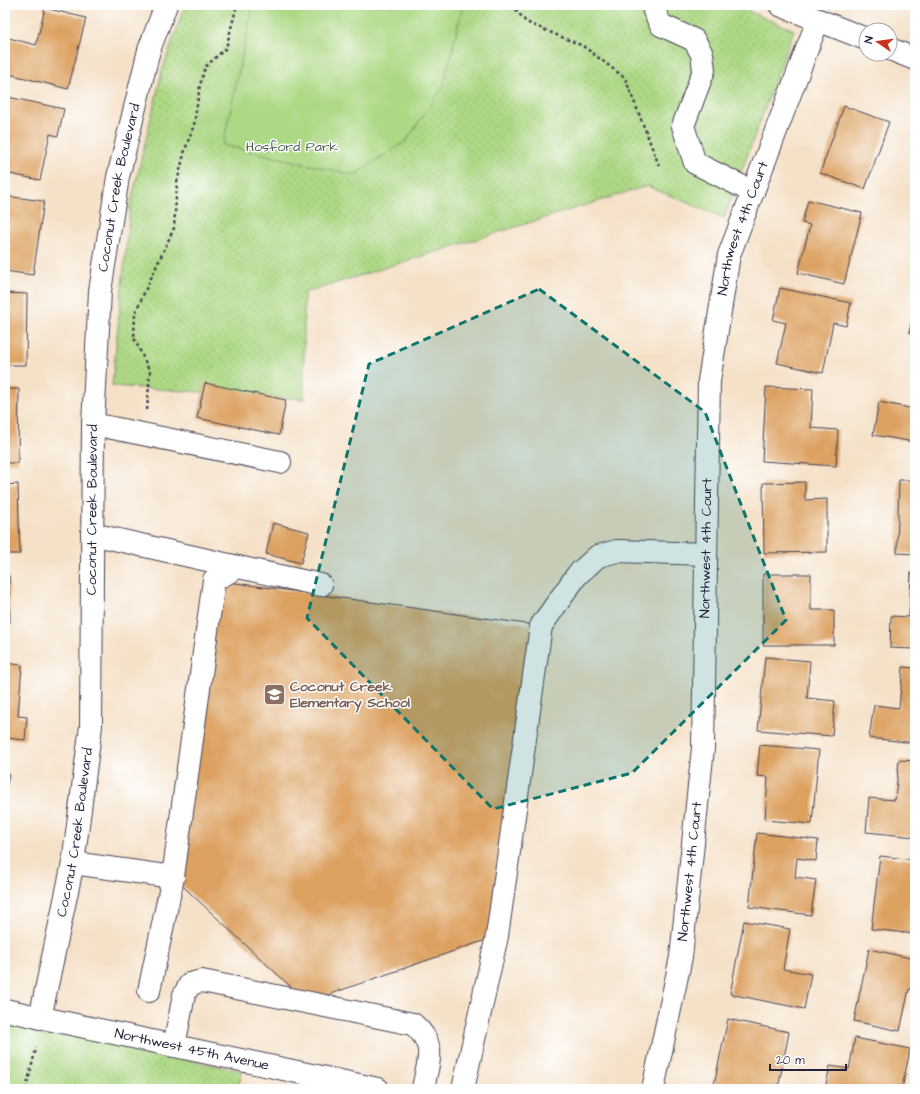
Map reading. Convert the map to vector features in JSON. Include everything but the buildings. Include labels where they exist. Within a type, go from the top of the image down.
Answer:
[{"type":"street","name":"Coconut Creek Boulevard","points":[[40,1018],[73,863],[90,726],[93,424],[100,290],[118,177],[149,50],[166,5]]},
{"type":"street","points":[[656,5],[654,11],[661,25],[694,40],[702,54],[704,70],[684,126],[696,163],[753,192]]},
{"type":"street","points":[[780,5],[858,36]]},
{"type":"street","name":"Northwest 4th Court","points":[[653,1089],[681,957],[703,748],[709,381],[729,255],[818,20]]},
{"type":"street","points":[[898,52],[915,58]]},
{"type":"street","points":[[93,424],[280,462]]},
{"type":"street","points":[[92,534],[321,585]]},
{"type":"street","points":[[463,1089],[497,936],[541,626],[577,575],[598,556],[617,551],[706,554]]},
{"type":"street","points":[[149,991],[173,877],[214,580],[238,567]]},
{"type":"street","points":[[73,863],[173,877]]},
{"type":"street","points":[[174,1046],[184,995],[190,984],[202,981],[413,1024],[424,1034],[430,1048],[423,1089]]},
{"type":"street","name":"Northwest 45th Avenue","points":[[5,1010],[378,1089]]},
{"type":"path","points":[[145,434],[150,372],[134,338],[135,313],[174,228],[177,182],[185,150],[194,125],[200,85],[205,67],[226,48],[237,5]]},
{"type":"path","points":[[512,5],[526,22],[583,46],[625,78],[660,168]]},
{"type":"path","points":[[26,1089],[36,1048]]},
{"type":"highlighted area","points":[[539,289],[705,412],[786,620],[632,773],[493,809],[307,618],[369,364]]},
{"type":"green space","name":"Hosford Park","points":[[185,5],[734,5],[794,30],[724,218],[647,186],[304,293],[304,399],[112,386],[130,207],[162,71]]},
{"type":"green space","points":[[253,5],[463,5],[443,87],[406,141],[354,175],[223,145]]},
{"type":"green space","points":[[5,1022],[242,1071],[238,1089],[5,1089]]},
{"type":"place","name":"Coconut Creek Elementary School","points":[[275,695]]}]
